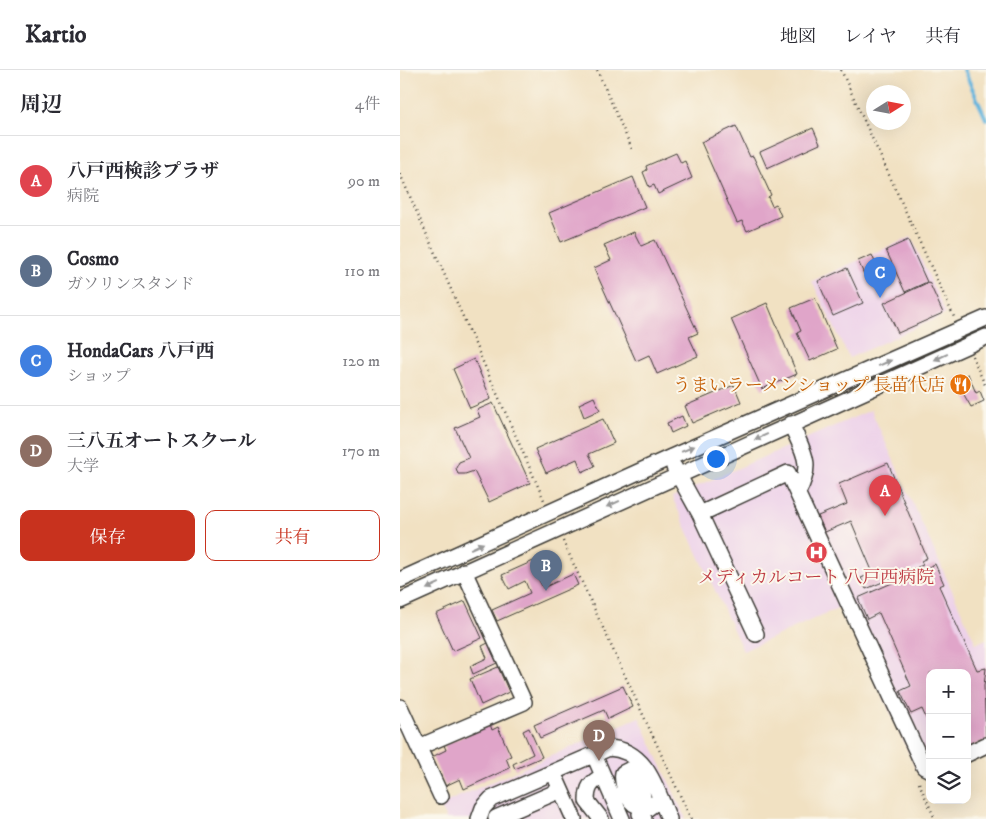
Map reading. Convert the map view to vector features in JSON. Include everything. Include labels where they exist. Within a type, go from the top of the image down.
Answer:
[{"type":"street","points":[[400,580],[669,458],[986,318]]},
{"type":"street","points":[[400,601],[678,474],[986,337]]},
{"type":"street","points":[[791,424],[806,458],[806,477],[798,492]]},
{"type":"street","points":[[669,458],[700,514],[756,634]]},
{"type":"street","points":[[700,514],[788,473],[924,768],[926,769]]},
{"type":"street","points":[[418,747],[524,702],[464,571]]},
{"type":"street","points":[[400,707],[441,796]]},
{"type":"street","points":[[971,752],[986,745]]},
{"type":"street","points":[[479,819],[483,808],[491,799],[608,748],[629,752],[646,766],[653,800],[669,819]]},
{"type":"street","points":[[594,755],[622,819]]},
{"type":"street","points":[[553,772],[574,819]]},
{"type":"street","points":[[601,819],[587,801],[589,786],[603,776]]},
{"type":"street","points":[[498,796],[496,819],[561,790]]},
{"type":"street","points":[[644,819],[640,814],[653,800]]},
{"type":"path","points":[[597,70],[632,149]]},
{"type":"path","points":[[841,70],[960,330]]},
{"type":"path","points":[[400,174],[550,513]]},
{"type":"path","points":[[557,529],[691,819]]},
{"type":"path","points":[[919,783],[935,819]]},
{"type":"shaded area","points":[[911,237],[946,314],[849,358],[812,281]]},
{"type":"shaded area","name":"メディカルコート 八戸西病院","points":[[871,410],[976,644],[986,639],[986,752],[971,690],[971,669],[926,669],[926,779],[919,775],[842,606],[743,651],[672,497]]},
{"type":"shaded area","points":[[639,717],[686,819],[446,819],[440,805]]},
{"type":"building","points":[[736,126],[750,157],[753,156],[771,195],[768,197],[772,206],[776,204],[781,216],[747,231],[742,221],[737,223],[701,142]]},
{"type":"building","points":[[813,128],[820,144],[767,168],[760,152]]},
{"type":"building","points":[[676,153],[681,163],[685,161],[692,178],[658,194],[654,185],[649,187],[643,172],[647,170],[646,166]]},
{"type":"building","points":[[633,177],[645,207],[561,242],[549,213]]},
{"type":"building","points":[[634,232],[641,246],[655,240],[698,333],[689,337],[698,356],[657,374],[649,355],[636,361],[594,268],[611,260],[604,245]]},
{"type":"building","points":[[908,240],[927,282],[905,292],[886,250]]},
{"type":"building","points":[[872,255],[877,267],[864,274],[858,261]]},
{"type":"building","points":[[847,268],[863,303],[833,316],[818,281]]},
{"type":"building","points":[[929,282],[943,313],[898,333],[884,303]]},
{"type":"building","points":[[815,298],[837,349],[810,361],[797,333],[801,331],[791,308]]},
{"type":"building","points":[[767,303],[797,374],[762,389],[731,319]]},
{"type":"building","points":[[474,359],[491,399],[470,408],[453,369]]},
{"type":"building","points":[[968,374],[976,393],[980,391],[984,401],[971,407],[955,379]]},
{"type":"building","points":[[734,385],[741,402],[692,423],[685,406]]},
{"type":"building","points":[[594,397],[600,410],[584,417],[579,404]]},
{"type":"building","points":[[493,403],[530,483],[489,502],[474,471],[458,474],[456,468],[459,462],[469,458],[455,428],[480,417],[477,410]]},
{"type":"building","points":[[682,416],[686,426],[671,433],[667,423]]},
{"type":"building","points":[[603,419],[614,443],[589,454],[595,466],[582,472],[577,459],[546,473],[535,449]]},
{"type":"building","points":[[888,463],[927,558],[921,561],[923,565],[866,589],[861,578],[873,573],[851,521],[825,532],[818,516],[847,504],[839,484]]},
{"type":"building","points":[[549,554],[555,568],[537,576],[543,588],[573,574],[578,585],[497,621],[492,610],[530,593],[525,581],[509,589],[502,575]]},
{"type":"building","points":[[935,564],[944,584],[939,586],[977,670],[986,668],[984,686],[986,740],[971,747],[971,669],[926,669],[926,718],[922,709],[911,714],[900,691],[911,686],[879,613],[867,619],[858,598]]},
{"type":"building","points":[[465,601],[482,638],[453,651],[436,614]]},
{"type":"building","points":[[488,643],[497,663],[473,674],[470,666],[487,658],[482,646]]},
{"type":"building","points":[[498,667],[509,692],[481,705],[470,679]]},
{"type":"building","points":[[623,686],[633,707],[608,719],[604,710],[540,738],[534,725]]},
{"type":"building","points":[[490,724],[492,730],[498,727],[511,756],[506,758],[510,768],[464,789],[460,779],[445,786],[432,757],[446,750],[444,745]]},
{"type":"building","points":[[529,728],[542,757],[515,769],[513,764],[533,754],[523,731]]},
{"type":"waterway","points":[[964,70],[986,119]]},
{"type":"place","name":"HondaCars 八戸西","points":[[880,298]]},
{"type":"place","name":"うまいラーメンショップ 長苗代店","points":[[961,385]]},
{"type":"place","name":"八戸西検診プラザ","points":[[885,516]]},
{"type":"place","name":"メディカルコート 八戸西病院","points":[[816,552]]},
{"type":"place","name":"Cosmo","points":[[546,591]]},
{"type":"place","name":"三八五オートスクール","points":[[599,761]]}]
